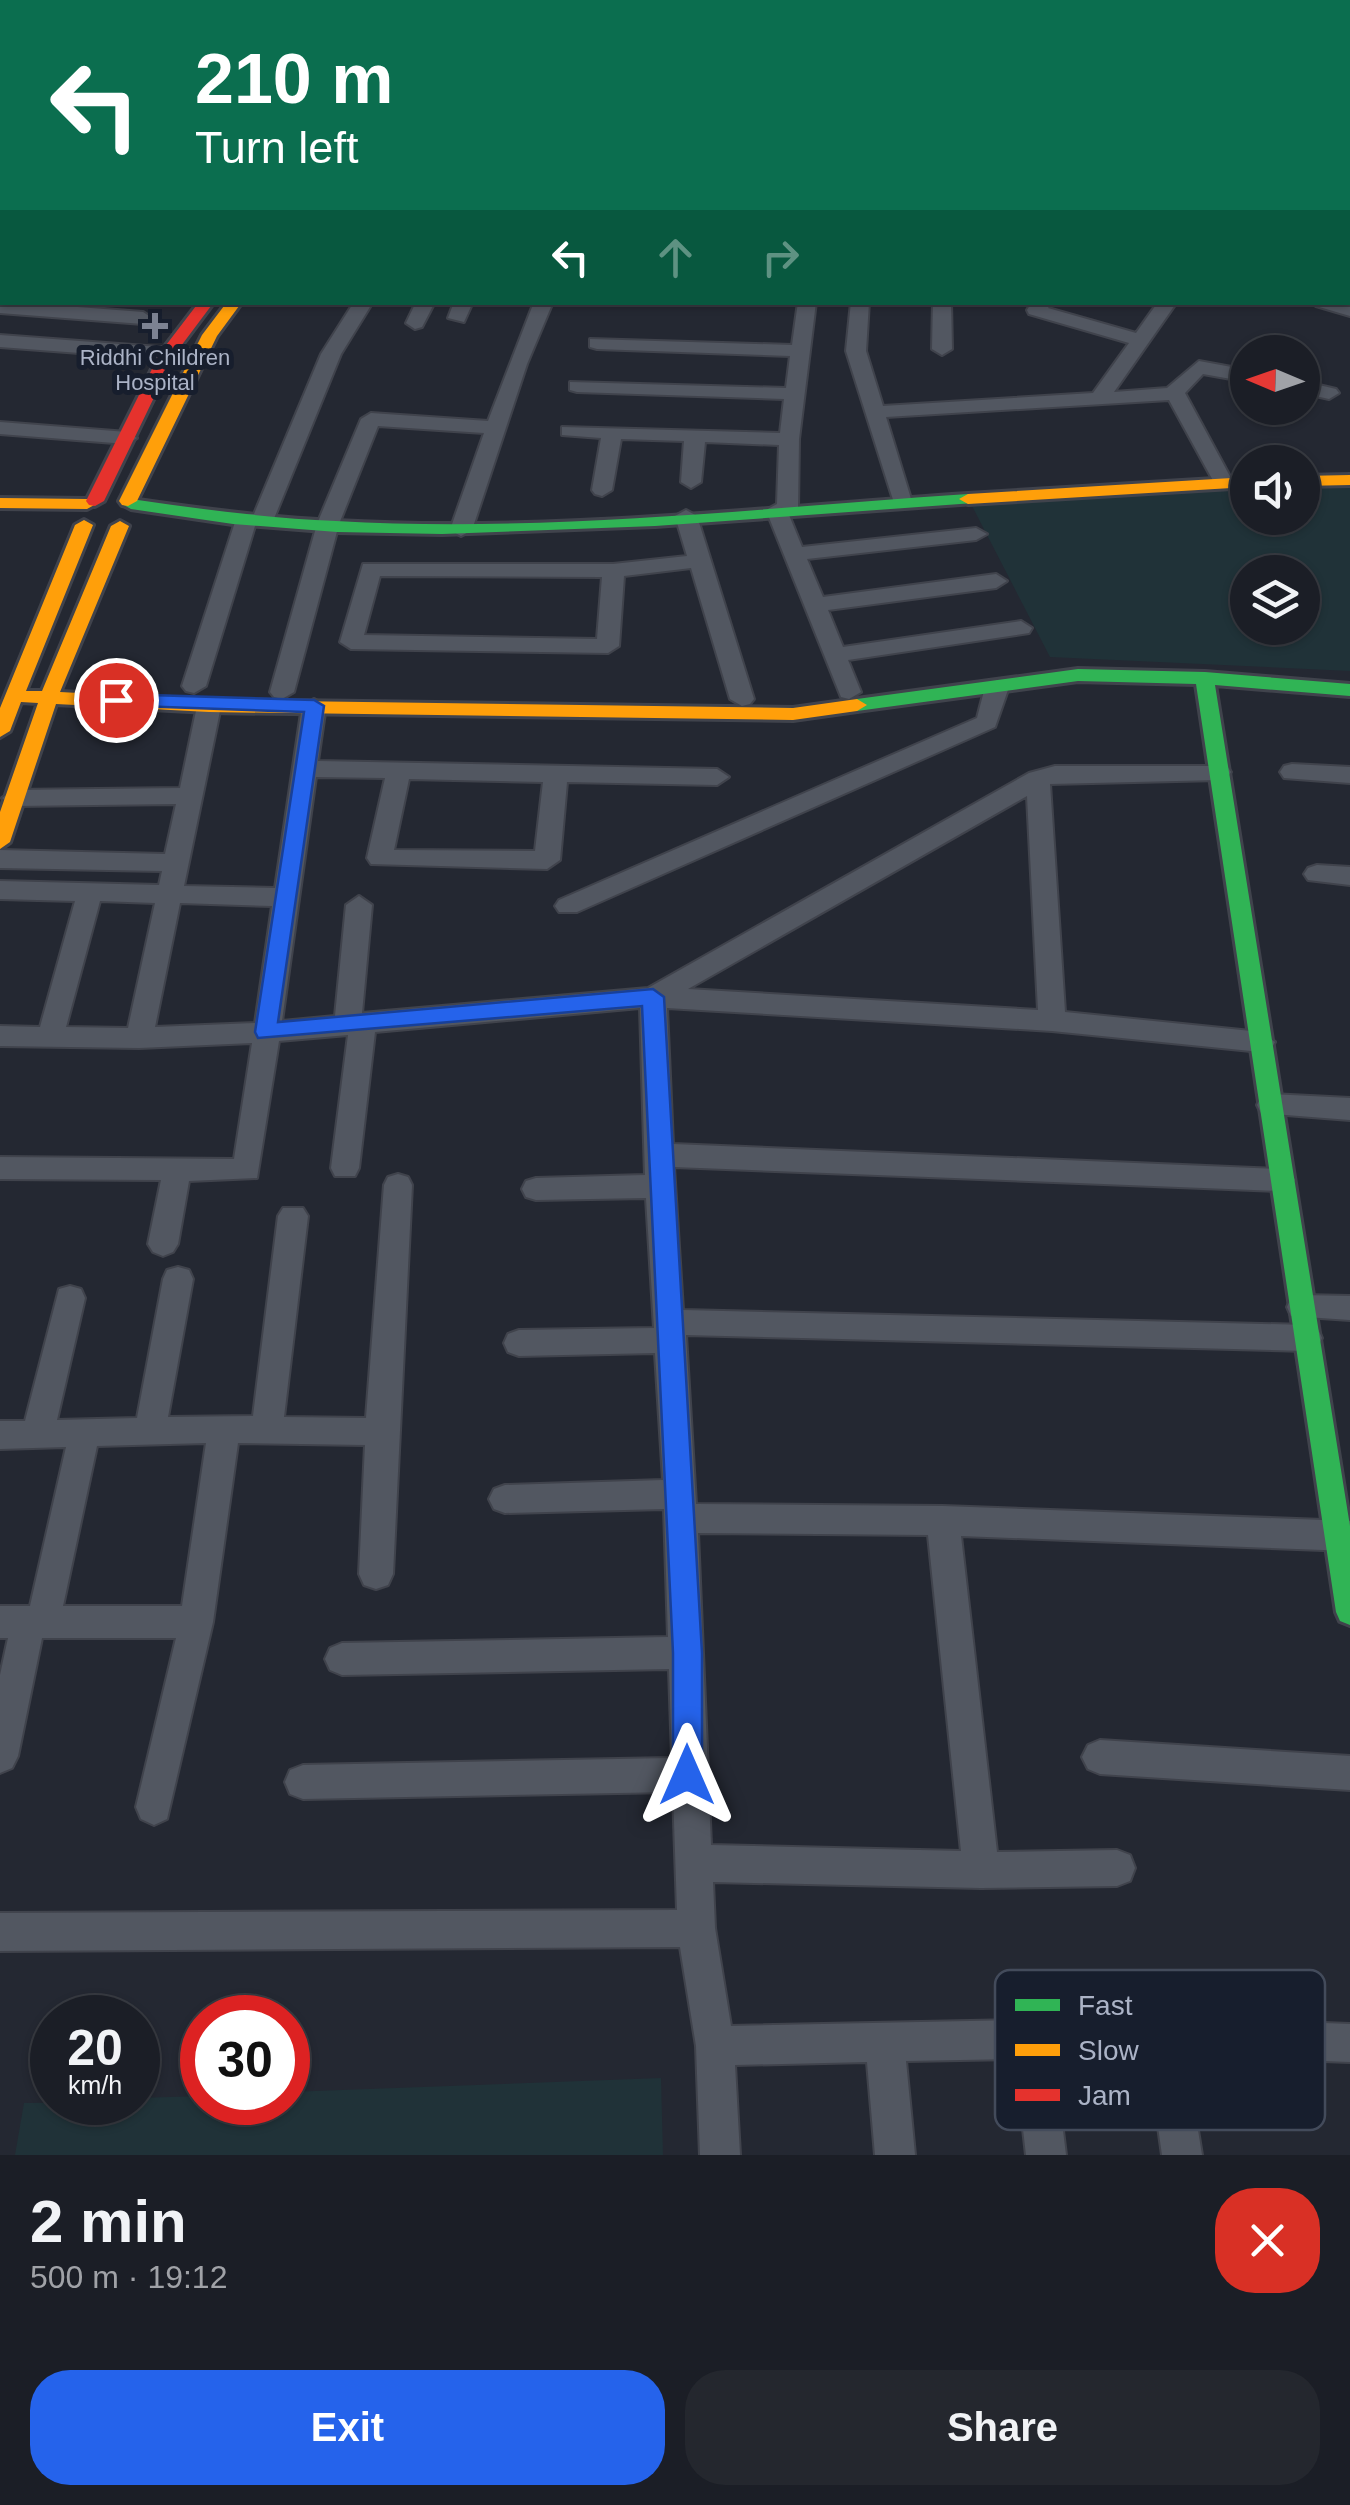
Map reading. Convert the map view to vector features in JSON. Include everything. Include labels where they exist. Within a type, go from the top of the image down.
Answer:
[{"type":"street","points":[[0,731],[86,513],[168,353],[204,305]]},
{"type":"street","points":[[0,842],[53,689],[126,514],[199,356],[233,305]]},
{"type":"street","points":[[139,1038],[189,796],[202,696],[254,520],[331,354],[362,305]]},
{"type":"street","points":[[415,323],[424,305]]},
{"type":"street","points":[[461,530],[517,364],[543,305]]},
{"type":"street","points":[[808,305],[782,510],[794,554],[849,692]]},
{"type":"street","points":[[860,305],[856,351],[902,502]]},
{"type":"street","points":[[942,305],[942,349]]},
{"type":"street","points":[[1040,305],[1036,310],[1141,342]]},
{"type":"street","points":[[1100,397],[1166,305]]},
{"type":"street","points":[[0,307],[148,310],[125,349]]},
{"type":"street","points":[[0,341],[199,356]]},
{"type":"street","points":[[598,343],[800,351]]},
{"type":"street","points":[[1172,394],[1199,367],[1230,373]]},
{"type":"street","points":[[577,386],[796,394]]},
{"type":"street","points":[[1320,390],[1329,392]]},
{"type":"street","points":[[874,412],[1172,394],[1182,401],[1223,482]]},
{"type":"street","points":[[282,692],[328,524],[371,419],[498,428]]},
{"type":"street","points":[[0,428],[127,438]]},
{"type":"street","points":[[569,431],[789,440]]},
{"type":"street","points":[[602,490],[612,432]]},
{"type":"street","points":[[690,482],[695,436]]},
{"type":"street","points":[[1320,481],[1350,480]]},
{"type":"street","points":[[0,504],[86,513],[99,530],[126,514],[461,530],[1230,482]]},
{"type":"street","points":[[0,514],[86,513]]},
{"type":"street","points":[[686,516],[742,699]]},
{"type":"street","points":[[794,554],[976,534]]},
{"type":"street","points":[[613,570],[608,646],[351,642],[371,569],[613,570],[698,560]]},
{"type":"street","points":[[816,604],[996,580]]},
{"type":"street","points":[[837,656],[1021,628]]},
{"type":"street","points":[[202,696],[282,692],[742,699],[849,692],[1067,664],[1350,681]]},
{"type":"street","points":[[17,688],[202,696],[314,706],[793,714],[1078,675],[1204,678],[1350,690]]},
{"type":"street","points":[[1204,678],[1281,1180],[1344,1535],[1350,1612]]},
{"type":"street","points":[[568,906],[987,722],[997,686]]},
{"type":"street","points":[[0,1168],[246,1170],[314,706]]},
{"type":"street","points":[[305,768],[717,777]]},
{"type":"street","points":[[398,772],[380,858],[547,860],[556,775]]},
{"type":"street","points":[[653,997],[1038,780],[1055,774],[1220,772]]},
{"type":"street","points":[[1292,772],[1350,775]]},
{"type":"street","points":[[1038,780],[1052,1020]]},
{"type":"street","points":[[14,798],[189,796]]},
{"type":"street","points":[[0,859],[174,863]]},
{"type":"street","points":[[1317,874],[1350,876]]},
{"type":"street","points":[[0,890],[286,898]]},
{"type":"street","points":[[50,1038],[89,894]]},
{"type":"street","points":[[345,1168],[359,906]]},
{"type":"street","points":[[0,1036],[139,1038],[266,1032],[653,997],[1052,1020],[1261,1042]]},
{"type":"street","points":[[653,997],[688,1653],[687,1775],[696,1928],[715,2046],[720,2155]]},
{"type":"street","points":[[1271,1105],[1350,1109]]},
{"type":"street","points":[[163,1244],[177,1171]]},
{"type":"street","points":[[536,1189],[660,1171],[1281,1180]]},
{"type":"street","points":[[376,1574],[381,1432],[398,1185]]},
{"type":"street","points":[[267,1429],[294,1216]]},
{"type":"street","points":[[150,1431],[178,1279]]},
{"type":"street","points":[[38,1434],[70,1298]]},
{"type":"street","points":[[1302,1306],[1350,1308]]},
{"type":"street","points":[[518,1343],[672,1331],[1307,1338]]},
{"type":"street","points":[[0,1435],[224,1429],[381,1432]]},
{"type":"street","points":[[154,1807],[196,1622],[224,1429]]},
{"type":"street","points":[[0,1756],[24,1623],[84,1435]]},
{"type":"street","points":[[505,1499],[943,1521],[1344,1535]]},
{"type":"street","points":[[943,1521],[981,1870]]},
{"type":"street","points":[[24,1623],[196,1622]]},
{"type":"street","points":[[342,1659],[688,1653]]},
{"type":"street","points":[[1100,1757],[1350,1773]]},
{"type":"street","points":[[303,1782],[687,1775]]},
{"type":"street","points":[[695,1863],[981,1870],[1117,1868]]},
{"type":"street","points":[[0,1932],[696,1928]]},
{"type":"street","points":[[715,2046],[995,2039]]},
{"type":"street","points":[[1325,2042],[1350,2043]]},
{"type":"street","points":[[886,2043],[895,2155]]},
{"type":"street","points":[[1043,2130],[1046,2155]]},
{"type":"street","points":[[1178,2130],[1182,2155]]},
{"type":"shaded area","points":[[1350,486],[1350,671],[1050,657],[971,504],[1230,490],[1230,535],[1320,535],[1320,487]]},
{"type":"shaded area","points":[[661,2078],[663,2155],[15,2155],[24,2103],[30,2103],[30,2125],[160,2125],[160,2097],[180,2097],[180,2125],[310,2125],[310,2091]]},
{"type":"traffic: fast","points":[[131,504],[233,519],[337,527],[442,529],[655,521],[968,499]]},
{"type":"traffic: fast","points":[[857,705],[1078,675],[1205,678],[1350,690]]},
{"type":"traffic: fast","points":[[1205,678],[1350,1612]]},
{"type":"traffic: slow","points":[[128,501],[210,335],[233,305]]},
{"type":"traffic: slow","points":[[1320,481],[1350,480]]},
{"type":"traffic: slow","points":[[968,499],[1230,483]]},
{"type":"traffic: slow","points":[[0,503],[87,504]]},
{"type":"traffic: slow","points":[[0,731],[84,525]]},
{"type":"traffic: slow","points":[[0,842],[55,680],[120,526]]},
{"type":"traffic: slow","points":[[14,696],[209,706],[793,714],[857,705]]},
{"type":"traffic: jam","points":[[95,501],[168,353],[205,305]]},
{"type":"place","name":"Riddhi Children Hospital","points":[[155,326]]},
{"type":"route","points":[[116,700],[209,706],[314,706],[266,1032],[653,997],[660,1186],[672,1322],[688,1653],[687,1775]]}]
